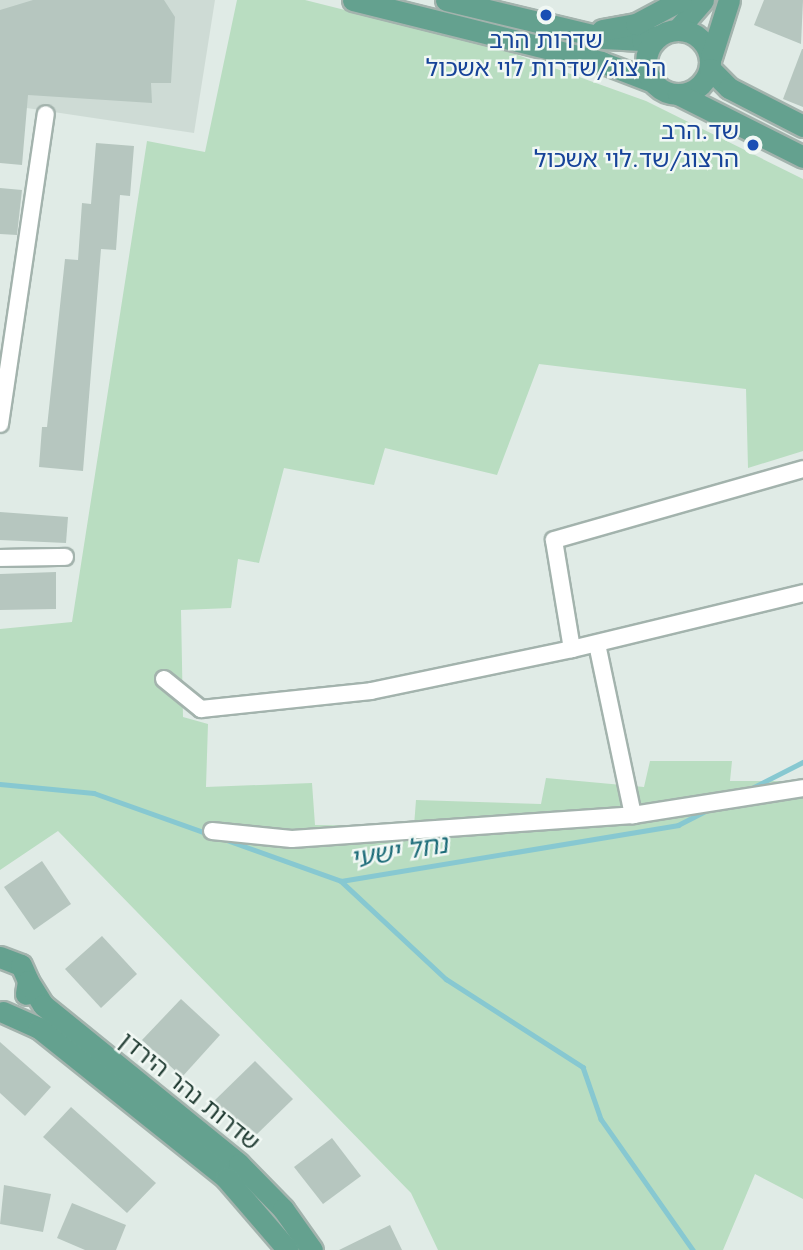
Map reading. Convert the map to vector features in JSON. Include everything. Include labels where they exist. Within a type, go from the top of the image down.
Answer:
[{"type":"main road","points":[[353,0],[601,62],[651,80],[803,157]]},
{"type":"main road","points":[[446,0],[569,31],[624,40],[668,33],[703,40],[710,63],[729,88],[803,126]]},
{"type":"main road","points":[[569,31],[636,24],[681,0]]},
{"type":"main road","points":[[651,80],[647,52],[703,0]]},
{"type":"main road","points":[[678,94],[699,87],[710,63],[729,0]]},
{"type":"main road","name":"שדרות נהר הירדן","points":[[4,954],[28,981],[43,1005],[239,1164],[283,1209],[312,1250]]},
{"type":"main road","points":[[1,1012],[19,1005],[28,981]]},
{"type":"main road","name":"שדרות נהר הירדן","points":[[1,1012],[39,1028],[226,1178],[288,1250]]},
{"type":"street","points":[[0,424],[46,114]]},
{"type":"street","points":[[572,649],[554,540],[803,469]]},
{"type":"street","points":[[0,558],[65,557]]},
{"type":"street","points":[[164,679],[201,709],[371,691],[597,644],[803,593]]},
{"type":"street","points":[[597,644],[633,815]]},
{"type":"street","points":[[212,831],[292,839],[633,815],[803,788]]},
{"type":"shaded area","points":[[0,0],[215,0],[194,133],[0,104]]},
{"type":"green space","points":[[237,0],[305,0],[504,50],[646,101],[803,179],[803,451],[748,468],[746,389],[539,364],[497,475],[385,448],[374,485],[284,468],[259,563],[238,559],[231,608],[181,610],[183,717],[208,724],[206,787],[312,783],[315,825],[414,826],[416,800],[541,804],[546,778],[644,787],[650,761],[732,761],[730,781],[803,781],[803,1199],[755,1174],[723,1250],[438,1250],[411,1193],[58,831],[0,870],[0,629],[72,622],[147,141],[205,152]]},
{"type":"building","points":[[33,0],[164,0],[175,17],[171,83],[151,83],[152,103],[28,95],[22,165],[0,163],[0,10]]},
{"type":"building","points":[[764,0],[803,0],[801,44],[754,25]]},
{"type":"building","points":[[803,49],[803,107],[783,99]]},
{"type":"building","points":[[96,143],[134,146],[130,196],[120,195],[116,250],[101,249],[83,471],[39,467],[42,427],[47,427],[65,259],[78,260],[82,203],[91,204]]},
{"type":"building","points":[[0,188],[22,190],[17,235],[0,234]]},
{"type":"building","points":[[0,512],[68,517],[66,543],[0,540]]},
{"type":"building","points":[[56,572],[56,609],[0,610],[0,574]]},
{"type":"building","points":[[42,861],[71,904],[34,930],[4,887]]},
{"type":"building","points":[[102,936],[137,974],[101,1008],[65,969]]},
{"type":"building","points":[[181,999],[220,1035],[182,1077],[142,1040]]},
{"type":"building","points":[[0,1042],[51,1087],[25,1116],[0,1093]]},
{"type":"building","points":[[255,1061],[293,1099],[251,1140],[213,1102]]},
{"type":"building","points":[[71,1107],[156,1183],[127,1213],[43,1137]]},
{"type":"building","points":[[332,1138],[361,1176],[323,1204],[294,1167]]},
{"type":"building","points":[[4,1185],[51,1194],[43,1232],[0,1224]]},
{"type":"building","points":[[72,1203],[126,1225],[116,1250],[85,1250],[57,1238]]},
{"type":"building","points":[[390,1225],[402,1250],[339,1250]]},
{"type":"waterway","name":"נחל ישעי","points":[[748,790],[803,762]]},
{"type":"waterway","name":"נחל ישעי","points":[[0,784],[94,793],[209,834]]},
{"type":"waterway","name":"נחל ישעי","points":[[224,839],[341,881],[678,825],[707,810]]},
{"type":"waterway","points":[[341,881],[446,979],[583,1067],[601,1119],[693,1250]]},
{"type":"place","name":"שדרות הרב הרצוג/שדרות לוי אשכול","points":[[546,15]]},
{"type":"place","name":"שד.הרב הרצוג/שד.לוי אשכול","points":[[753,145]]}]
